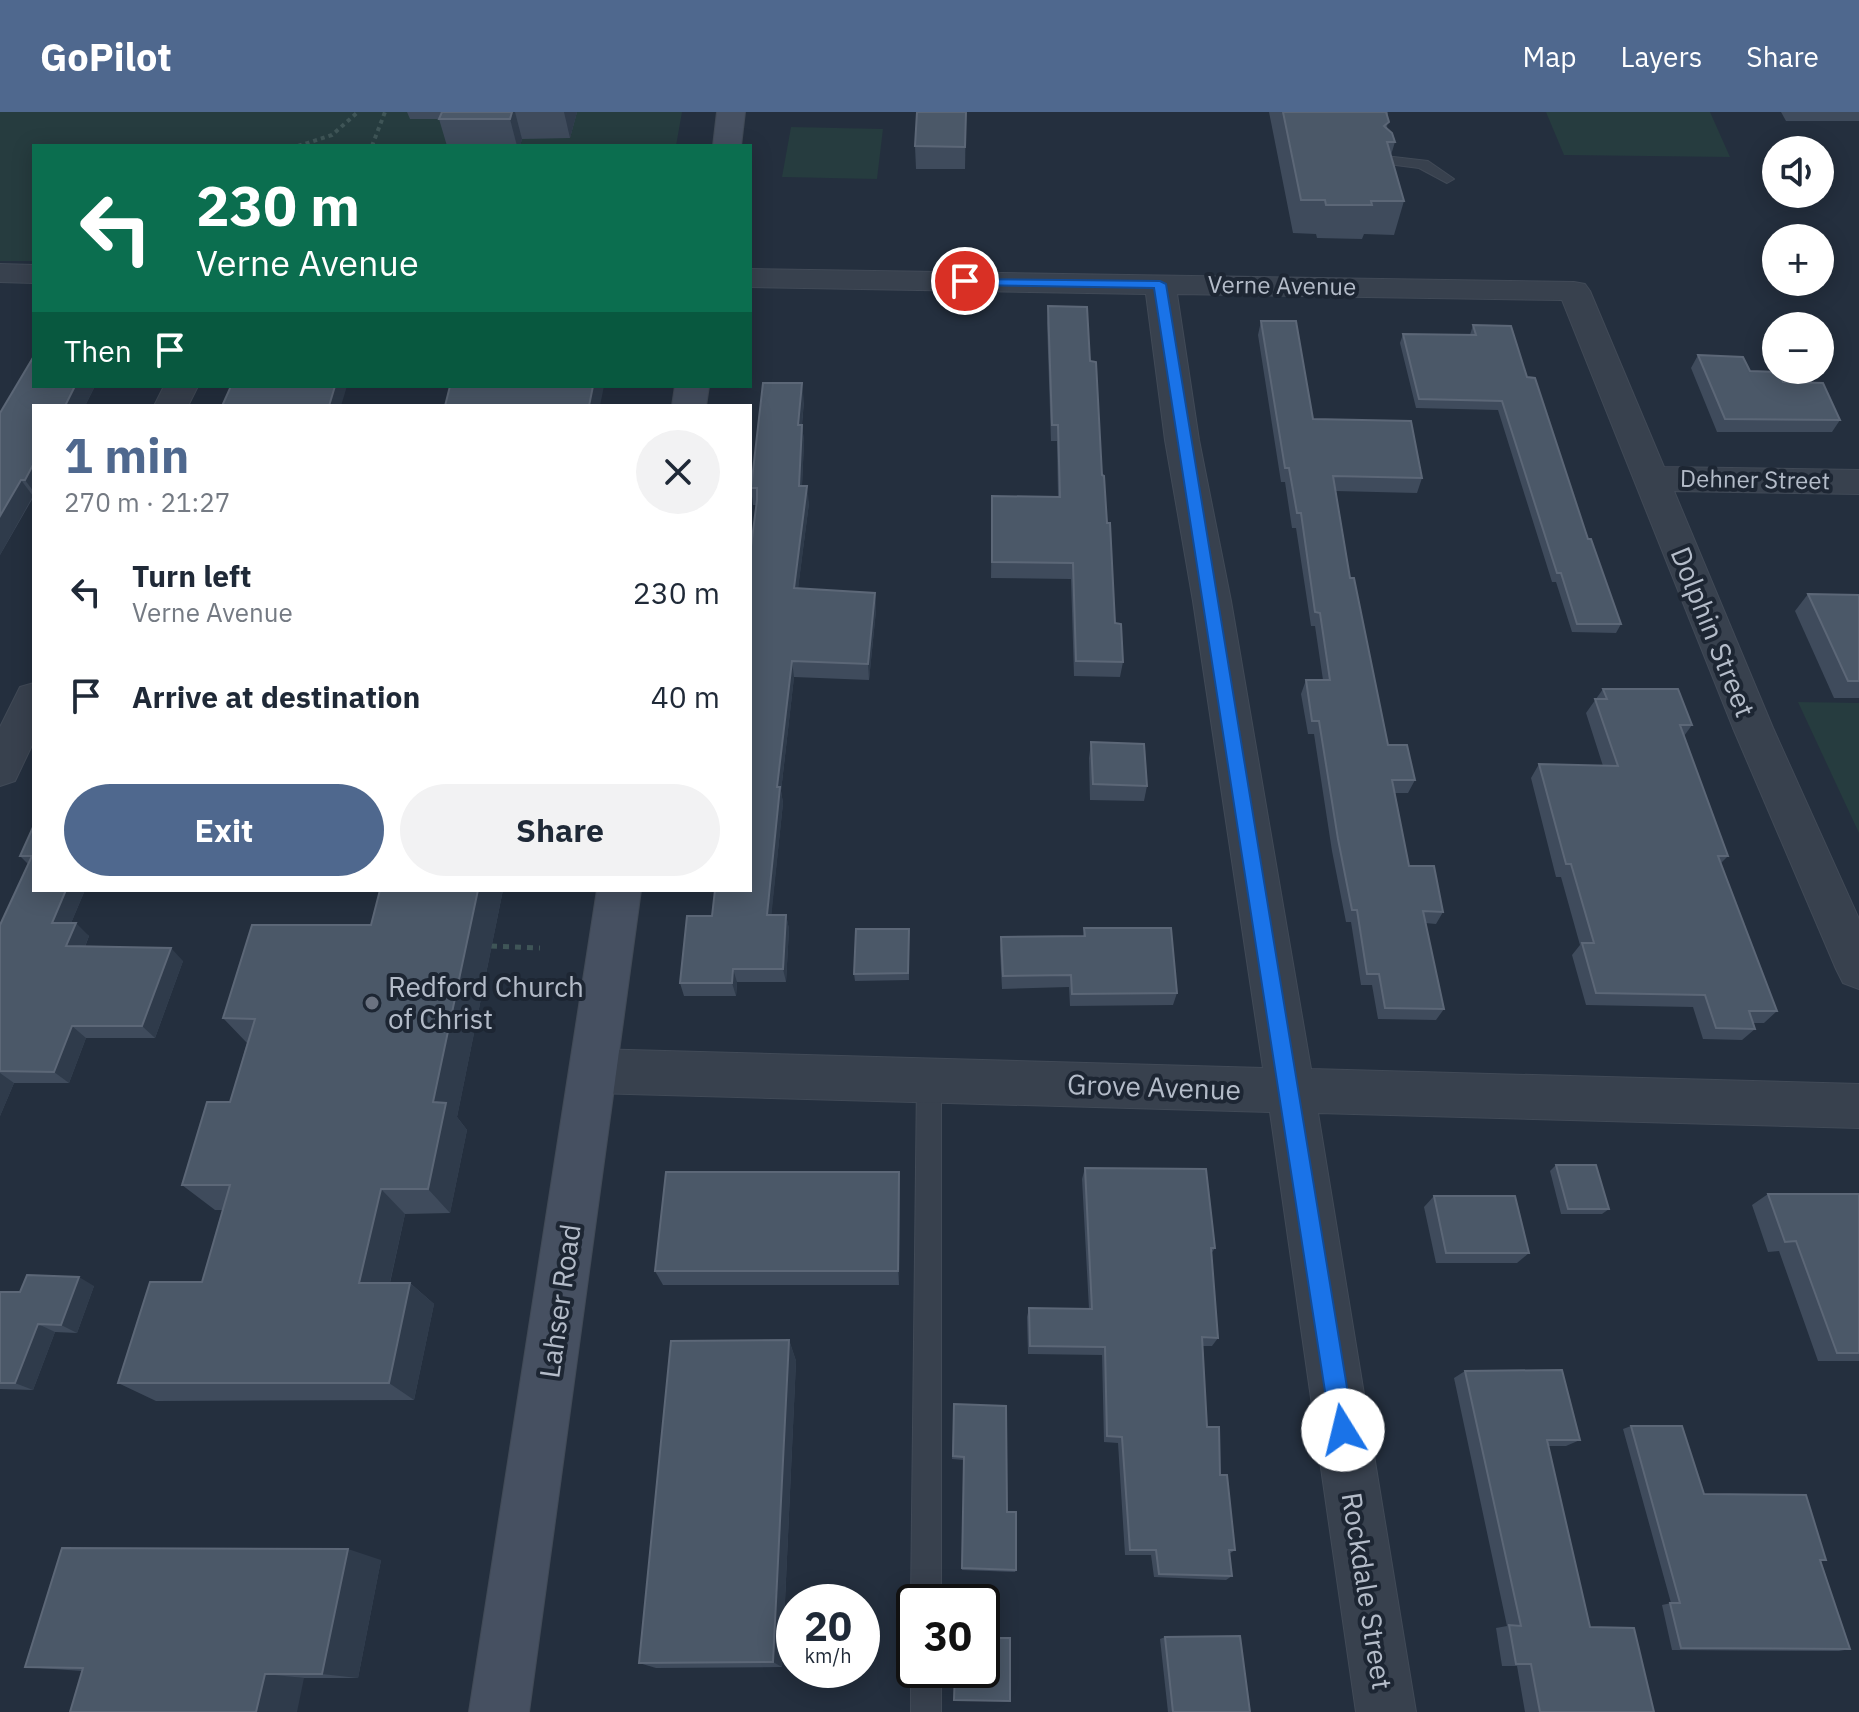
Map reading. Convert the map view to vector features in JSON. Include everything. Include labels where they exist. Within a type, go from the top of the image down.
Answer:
[{"type":"main road","points":[[727,144],[731,112]]},
{"type":"main road","name":"Lahser Road","points":[[499,1712],[619,892]]},
{"type":"street","points":[[0,273],[32,274]]},
{"type":"street","name":"Verne Avenue","points":[[752,278],[1574,291]]},
{"type":"street","name":"Rockdale Street","points":[[1160,284],[1182,440],[1212,601],[1386,1712]]},
{"type":"street","name":"Dolphin Street","points":[[1574,291],[1753,728],[1859,969]]},
{"type":"street","name":"Dehner Street","points":[[1651,479],[1859,482]]},
{"type":"street","points":[[0,770],[32,702]]},
{"type":"street","name":"Grove Avenue","points":[[593,1071],[1859,1106]]},
{"type":"lane","points":[[1385,160],[1423,164],[1447,179]]},
{"type":"lane","points":[[926,1584],[929,1081]]},
{"type":"lane","points":[[926,1688],[926,1712]]},
{"type":"path","points":[[305,144],[329,137],[350,124],[358,112]]},
{"type":"path","points":[[373,144],[385,112]]},
{"type":"path","points":[[491,946],[540,948]]},
{"type":"green space","points":[[0,112],[682,112],[676,144],[32,144],[32,261],[0,261]]},
{"type":"green space","points":[[1546,112],[1710,112],[1730,157],[1564,155]]},
{"type":"green space","points":[[791,127],[883,129],[877,179],[782,177]]},
{"type":"green space","points":[[1798,702],[1859,703],[1859,833]]},
{"type":"building","points":[[442,112],[512,112],[510,119],[439,119]]},
{"type":"building","points":[[917,112],[966,112],[965,147],[915,146]]},
{"type":"building","points":[[1283,112],[1386,112],[1389,122],[1384,126],[1392,133],[1395,142],[1387,142],[1404,201],[1326,205],[1325,200],[1301,200]]},
{"type":"building","points":[[1048,306],[1087,307],[1090,361],[1096,362],[1115,623],[1121,624],[1123,662],[1076,661],[1073,563],[992,562],[992,496],[1060,497],[1058,425],[1052,425]]},
{"type":"building","points":[[1261,321],[1296,321],[1313,419],[1411,421],[1422,478],[1333,476],[1350,578],[1354,578],[1388,745],[1407,745],[1415,780],[1392,780],[1409,866],[1434,866],[1443,912],[1423,911],[1444,1009],[1385,1008],[1379,974],[1367,974],[1357,910],[1352,910],[1338,839],[1319,721],[1312,721],[1306,680],[1330,680],[1320,613],[1315,612],[1301,513],[1297,513],[1289,468],[1285,468]]},
{"type":"building","points":[[1473,325],[1511,326],[1527,377],[1535,378],[1588,539],[1591,539],[1621,624],[1577,624],[1561,573],[1557,573],[1502,401],[1419,399],[1403,334],[1476,335]]},
{"type":"building","points":[[1698,355],[1743,357],[1750,371],[1762,371],[1762,384],[1823,384],[1840,420],[1725,419]]},
{"type":"building","points":[[32,359],[32,388],[74,388],[66,404],[32,404],[32,467],[0,516],[0,413]]},
{"type":"building","points":[[763,383],[802,383],[798,425],[802,425],[799,486],[807,486],[794,588],[875,593],[868,664],[792,661],[777,787],[780,787],[767,915],[786,915],[783,969],[733,969],[732,983],[680,983],[687,916],[712,916],[715,892],[752,892],[752,539],[757,488],[752,488]]},
{"type":"building","points":[[230,388],[334,388],[330,404],[223,404]]},
{"type":"building","points":[[450,388],[593,388],[589,404],[446,404]]},
{"type":"building","points":[[1808,594],[1859,595],[1859,681],[1848,681]]},
{"type":"building","points":[[1603,689],[1678,689],[1692,725],[1680,725],[1728,856],[1718,856],[1777,1011],[1749,1011],[1755,1029],[1716,1028],[1705,995],[1596,993],[1582,943],[1594,943],[1571,864],[1566,864],[1539,764],[1618,766],[1595,699],[1607,699]]},
{"type":"building","points":[[1091,742],[1144,744],[1147,786],[1093,784]]},
{"type":"building","points":[[32,829],[32,856],[20,856]]},
{"type":"building","points":[[32,856],[32,892],[65,892],[52,923],[76,923],[66,946],[171,948],[142,1026],[72,1026],[54,1072],[0,1071],[0,925]]},
{"type":"building","points":[[379,892],[478,892],[433,1102],[446,1103],[428,1189],[381,1189],[359,1283],[410,1283],[389,1383],[118,1383],[150,1282],[202,1282],[230,1185],[182,1185],[207,1102],[230,1102],[255,1019],[223,1018],[252,925],[371,925]]},
{"type":"building","points":[[1084,928],[1171,928],[1177,993],[1072,994],[1071,975],[1003,976],[1001,937],[1085,936]]},
{"type":"building","points":[[856,929],[909,929],[908,973],[854,974]]},
{"type":"building","points":[[1556,1165],[1596,1165],[1609,1209],[1568,1209]]},
{"type":"building","points":[[1085,1168],[1206,1169],[1215,1248],[1211,1248],[1218,1338],[1202,1337],[1207,1427],[1219,1427],[1220,1475],[1227,1475],[1235,1550],[1229,1550],[1232,1576],[1159,1574],[1156,1550],[1130,1550],[1122,1437],[1107,1436],[1105,1347],[1030,1346],[1029,1308],[1092,1309]]},
{"type":"building","points":[[666,1172],[899,1172],[898,1271],[655,1271]]},
{"type":"building","points":[[1768,1194],[1859,1194],[1859,1353],[1837,1353],[1796,1241],[1785,1242]]},
{"type":"building","points":[[1434,1196],[1515,1196],[1529,1253],[1446,1253]]},
{"type":"building","points":[[27,1275],[79,1277],[61,1325],[38,1324],[15,1383],[0,1383],[0,1292],[20,1292]]},
{"type":"building","points":[[789,1340],[773,1662],[639,1663],[671,1341]]},
{"type":"building","points":[[1562,1370],[1580,1440],[1547,1440],[1590,1627],[1634,1628],[1654,1712],[1540,1712],[1531,1664],[1516,1664],[1509,1625],[1521,1626],[1465,1371]]},
{"type":"building","points":[[954,1404],[1006,1406],[1007,1512],[1016,1512],[1016,1570],[962,1568],[964,1457],[953,1456]]},
{"type":"building","points":[[1631,1426],[1682,1426],[1704,1494],[1806,1495],[1826,1560],[1820,1560],[1850,1649],[1681,1648],[1670,1603],[1680,1603]]},
{"type":"building","points":[[62,1548],[348,1549],[322,1674],[265,1674],[256,1712],[70,1712],[83,1668],[25,1667]]},
{"type":"building","points":[[1240,1636],[1250,1712],[1173,1712],[1165,1637]]},
{"type":"building","points":[[1000,1638],[1010,1638],[1010,1701],[954,1700],[954,1688],[1000,1688]]},
{"type":"place","name":"Redford Church of Christ","points":[[372,1003]]},
{"type":"route","points":[[965,281],[1160,284],[1182,440],[1212,601],[1343,1430]]}]
